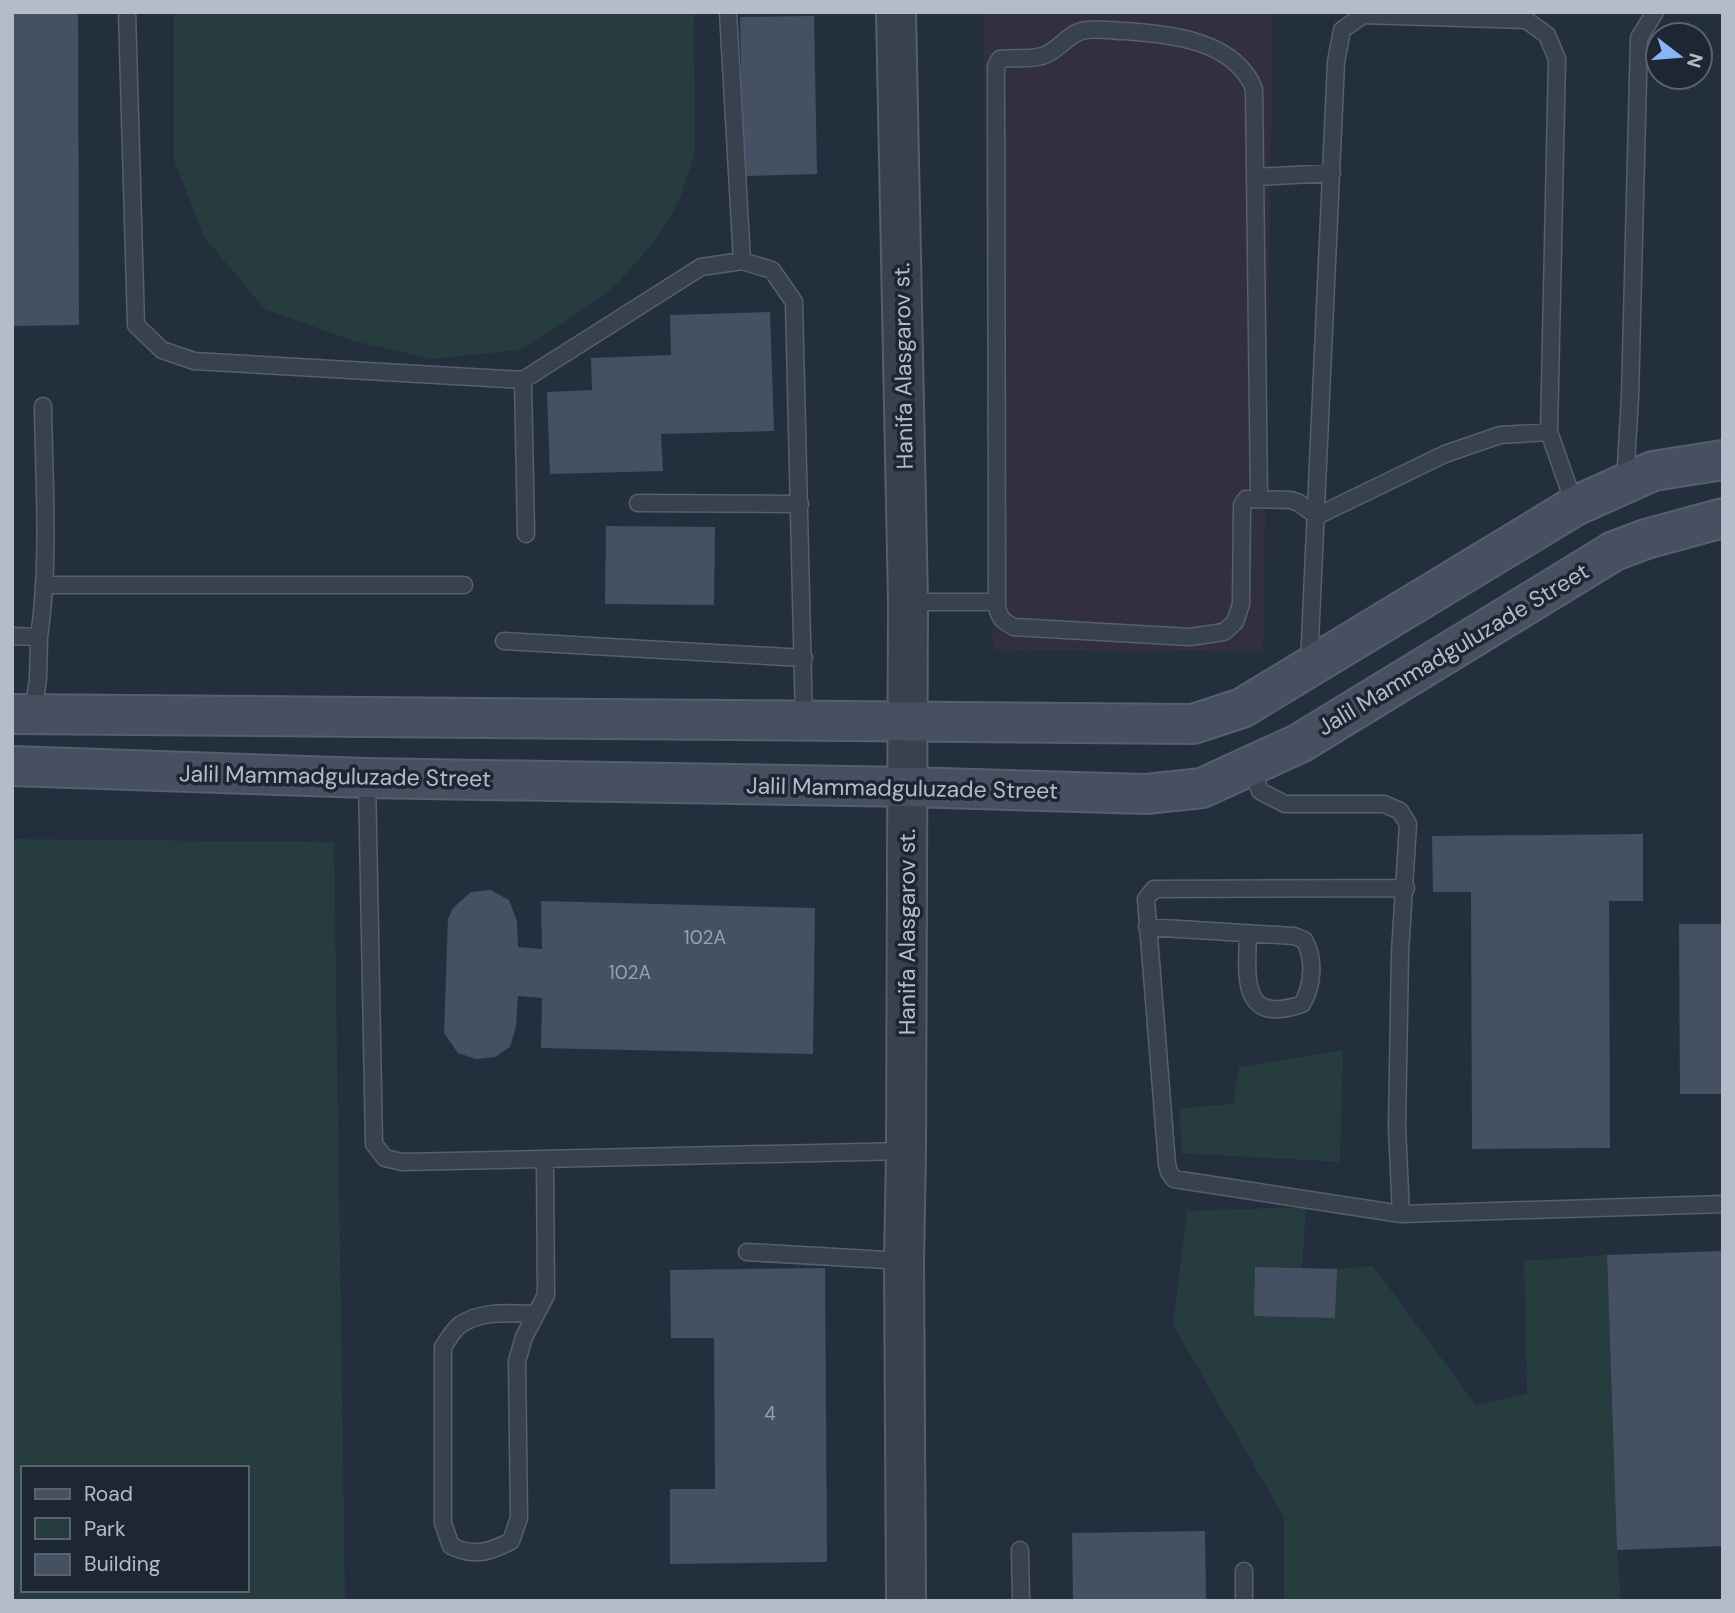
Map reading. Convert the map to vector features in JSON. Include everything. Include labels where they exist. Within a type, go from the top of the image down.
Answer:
[{"type":"main road","points":[[23,714],[1193,724],[1242,708],[1575,506],[1653,471],[1723,460]]},
{"type":"main road","points":[[1625,482],[1646,539]]},
{"type":"main road","name":"Jalil Mammadguluzade Street","points":[[12,766],[367,778],[908,787],[1146,794],[1202,788],[1300,743],[1614,551],[1646,539],[1723,518]]},
{"type":"main road","points":[[1309,669],[1331,724]]},
{"type":"street","name":"Hanifa Alasgarov st.","points":[[896,12],[908,602],[904,1261],[906,1601]]},
{"type":"lane","points":[[127,12],[136,325],[162,350],[194,361],[523,380],[701,267],[742,261],[772,270],[794,302],[804,722]]},
{"type":"lane","points":[[728,12],[742,261]]},
{"type":"lane","points":[[1625,482],[1630,397],[1639,38],[1655,12]]},
{"type":"lane","points":[[1309,669],[1336,61],[1342,30],[1363,15],[1526,20],[1548,35],[1558,59],[1549,432],[1575,506]]},
{"type":"lane","points":[[1259,498],[1254,89],[1248,74],[1233,61],[1199,41],[1162,33],[1087,29],[1065,39],[1052,52],[1041,57],[1000,59],[996,66],[997,613],[1003,621],[1014,627],[1190,637],[1224,632],[1235,622],[1241,604],[1242,505],[1246,499],[1291,500],[1317,516]]},
{"type":"lane","points":[[1255,177],[1332,173]]},
{"type":"lane","points":[[523,380],[526,534]]},
{"type":"lane","points":[[23,714],[38,678],[46,555],[43,406]]},
{"type":"lane","points":[[1317,516],[1445,454],[1500,435],[1549,432]]},
{"type":"lane","points":[[638,503],[800,504]]},
{"type":"lane","points":[[44,585],[464,585]]},
{"type":"lane","points":[[908,602],[997,602]]},
{"type":"lane","points":[[12,636],[40,637]]},
{"type":"lane","points":[[504,641],[804,658]]},
{"type":"lane","points":[[1251,767],[1260,791],[1285,804],[1384,804],[1400,811],[1408,824],[1400,953],[1397,1128],[1401,1214]]},
{"type":"lane","points":[[367,778],[374,1144],[385,1158],[402,1162],[906,1151]]},
{"type":"lane","points":[[1406,888],[1154,889],[1146,899],[1167,1164],[1174,1179],[1401,1214],[1723,1204]]},
{"type":"lane","points":[[1147,927],[1248,933],[1294,936],[1304,940],[1310,950],[1310,990],[1302,1004],[1274,1009],[1259,1005],[1251,996],[1247,978],[1248,933]]},
{"type":"lane","points":[[536,1314],[496,1313],[471,1320],[458,1326],[443,1347],[443,1523],[451,1546],[465,1552],[488,1552],[511,1541],[519,1518],[517,1361],[524,1337],[547,1295],[545,1160]]},
{"type":"lane","points":[[747,1252],[904,1261]]},
{"type":"lane","points":[[1020,1550],[1021,1601]]},
{"type":"lane","points":[[1244,1571],[1244,1601]]},
{"type":"shaded area","points":[[983,12],[1273,12],[1263,651],[993,650]]},
{"type":"green space","points":[[174,12],[694,12],[695,153],[679,201],[655,241],[614,287],[561,325],[519,350],[432,359],[353,341],[265,309],[204,237],[174,160]]},
{"type":"green space","points":[[12,839],[334,842],[345,1601],[12,1601]]},
{"type":"green space","points":[[1343,1050],[1340,1162],[1181,1153],[1180,1108],[1233,1104],[1239,1067]]},
{"type":"green space","points":[[1306,1207],[1302,1268],[1256,1267],[1255,1315],[1337,1269],[1373,1266],[1476,1405],[1527,1394],[1524,1261],[1607,1255],[1621,1601],[1284,1601],[1284,1517],[1173,1325],[1187,1211]]},
{"type":"building","points":[[12,12],[78,12],[79,325],[12,326]]},
{"type":"building","points":[[814,16],[817,174],[743,176],[740,17]]},
{"type":"building","points":[[770,312],[774,431],[661,434],[663,471],[550,474],[547,392],[592,390],[591,358],[671,355],[670,315]]},
{"type":"building","points":[[606,526],[715,527],[714,605],[605,604]]},
{"type":"building","points":[[1643,834],[1643,901],[1609,901],[1610,1148],[1472,1149],[1471,892],[1433,892],[1432,836]]},
{"type":"building","points":[[490,890],[509,900],[517,921],[518,947],[542,949],[541,901],[815,908],[813,1054],[541,1048],[542,998],[518,996],[516,1027],[510,1047],[495,1057],[476,1059],[458,1053],[444,1033],[448,919],[453,908],[471,892]]},
{"type":"building","points":[[1679,924],[1723,924],[1723,1094],[1680,1094]]},
{"type":"building","points":[[1722,1251],[1723,1546],[1617,1550],[1607,1255]]},
{"type":"building","points":[[1255,1267],[1337,1269],[1335,1318],[1254,1316]]},
{"type":"building","points":[[825,1268],[827,1562],[670,1564],[670,1489],[715,1489],[714,1338],[671,1338],[670,1270]]},
{"type":"building","points":[[1205,1531],[1206,1601],[1073,1601],[1072,1533]]}]
